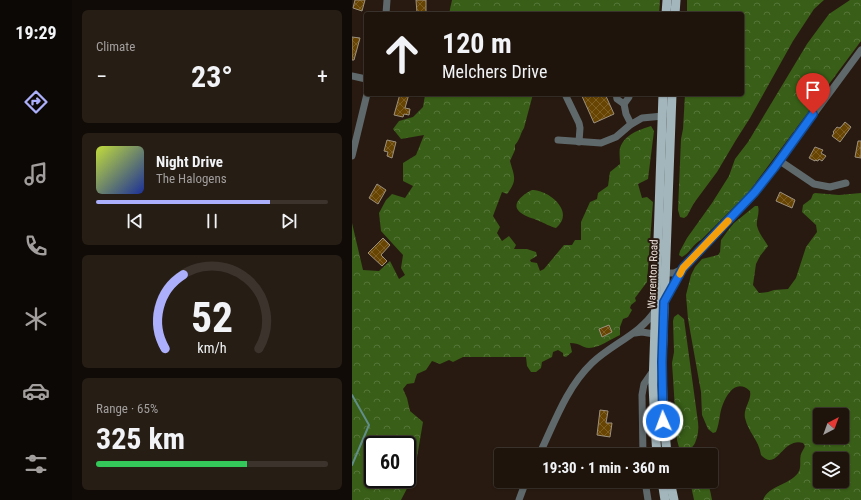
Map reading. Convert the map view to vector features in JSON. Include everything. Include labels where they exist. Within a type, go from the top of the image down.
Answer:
[{"type":"main road","points":[[666,12],[667,0]]},
{"type":"main road","points":[[675,12],[676,0]]},
{"type":"main road","name":"Warrenton Road","points":[[656,448],[653,402],[654,334],[663,96]]},
{"type":"main road","name":"Warrenton Road","points":[[666,448],[662,390],[672,96]]},
{"type":"main road","points":[[663,488],[665,500]]},
{"type":"main road","points":[[671,488],[674,500]]},
{"type":"street","points":[[386,12],[388,0]]},
{"type":"street","points":[[664,302],[683,268],[748,201],[780,161],[861,50]]},
{"type":"street","points":[[352,76],[364,79]]},
{"type":"street","points":[[352,156],[367,96]]},
{"type":"street","points":[[566,96],[579,123],[579,142]]},
{"type":"street","points":[[616,96],[617,99],[624,104],[626,114],[631,124]]},
{"type":"street","points":[[624,104],[629,96]]},
{"type":"street","points":[[558,140],[598,143],[608,141],[616,137],[631,124],[646,117],[663,116]]},
{"type":"street","points":[[780,161],[814,184],[830,187],[846,183]]},
{"type":"street","points":[[665,272],[674,273],[683,268]]},
{"type":"street","points":[[542,448],[569,392],[580,377],[593,362],[649,320],[655,311]]},
{"type":"street","points":[[633,333],[642,332],[654,334]]},
{"type":"street","points":[[643,448],[642,394],[644,384],[654,371]]},
{"type":"street","points":[[519,500],[523,488]]},
{"type":"street","points":[[646,488],[648,500]]},
{"type":"green space","points":[[452,0],[660,0],[659,12],[449,12]]},
{"type":"green space","points":[[687,0],[824,0],[814,9],[793,41],[750,118],[717,172],[694,203],[687,216],[684,218],[680,217],[678,210],[681,139],[685,96],[744,96],[744,12],[687,12]]},
{"type":"green space","points":[[850,0],[861,0],[861,41],[748,193],[682,257],[679,255],[680,251],[687,238],[729,176],[735,159],[748,142],[807,44],[829,14]]},
{"type":"green space","points":[[425,96],[532,96],[524,128],[515,145],[515,150],[510,161],[514,174],[513,185],[507,194],[502,192],[493,216],[500,227],[497,233],[502,241],[509,236],[516,245],[514,249],[527,249],[536,252],[537,256],[530,260],[531,262],[537,263],[540,271],[544,269],[564,245],[572,245],[575,240],[581,240],[581,222],[590,202],[597,199],[598,193],[608,186],[610,172],[620,164],[620,148],[622,143],[633,133],[651,126],[654,131],[648,179],[638,184],[642,198],[647,197],[653,202],[647,282],[635,298],[636,301],[631,305],[630,308],[632,310],[628,317],[623,319],[620,327],[620,335],[593,348],[587,348],[570,343],[572,352],[566,357],[563,356],[563,353],[558,350],[553,352],[552,357],[542,362],[541,368],[536,372],[531,372],[527,366],[526,357],[463,357],[453,362],[449,360],[440,364],[432,361],[426,370],[417,374],[414,383],[407,384],[403,389],[410,411],[423,422],[416,463],[416,436],[364,436],[364,488],[407,488],[401,500],[352,500],[352,223],[363,270],[379,271],[390,261],[399,279],[405,275],[401,268],[403,255],[381,231],[379,213],[386,200],[392,194],[405,198],[413,186],[403,181],[403,163],[416,155],[424,135],[401,139],[393,129],[399,121],[413,117],[423,107]]},
{"type":"green space","points":[[532,190],[546,194],[558,203],[562,209],[563,215],[561,222],[556,228],[525,216],[518,210],[517,203],[519,200]]},
{"type":"green space","points":[[815,193],[839,195],[861,193],[861,500],[763,500],[770,491],[789,481],[798,473],[801,454],[805,446],[803,443],[790,445],[776,458],[771,460],[761,455],[758,445],[748,428],[745,418],[745,411],[750,398],[750,391],[741,386],[730,391],[725,400],[716,432],[713,433],[708,429],[702,415],[701,392],[688,319],[686,295],[691,275],[695,267],[702,259],[718,255],[720,252],[721,240],[729,229],[755,206],[758,206],[757,226],[760,234],[768,246],[756,264],[753,285],[759,293],[788,289],[796,278],[806,247],[817,232],[816,225],[802,212],[803,205],[811,199]]},
{"type":"green space","points":[[678,314],[684,319],[698,425],[697,438],[692,448],[679,448],[677,440],[672,363],[674,352],[674,317]]},
{"type":"green space","points":[[691,488],[709,488],[712,500],[694,500]]},
{"type":"building","points":[[355,0],[365,0],[362,11],[353,8]]},
{"type":"building","points":[[416,0],[426,0],[426,12],[417,12]]},
{"type":"building","points":[[352,37],[360,38],[354,60],[352,60]]},
{"type":"building","points":[[399,96],[408,96],[405,108],[410,109],[409,115],[404,114],[403,117],[394,115]]},
{"type":"building","points":[[582,96],[606,96],[614,114],[594,123]]},
{"type":"building","points":[[845,122],[851,127],[840,142],[832,136],[834,133],[833,132],[837,127],[841,127]]},
{"type":"building","points":[[387,140],[396,142],[392,158],[387,156],[388,152],[384,151]]},
{"type":"building","points":[[858,141],[861,141],[861,158],[855,157]]},
{"type":"building","points":[[815,147],[823,150],[821,153],[826,156],[822,161],[819,159],[818,161],[815,161],[809,158]]},
{"type":"building","points":[[377,184],[386,190],[378,204],[369,198]]},
{"type":"building","points":[[780,192],[795,200],[792,208],[776,201]]},
{"type":"building","points":[[383,238],[390,245],[381,255],[387,261],[382,266],[368,253]]},
{"type":"building","points":[[609,325],[612,332],[602,337],[599,329]]},
{"type":"building","points":[[600,410],[608,411],[606,423],[612,423],[610,437],[597,435]]},
{"type":"waterway","points":[[352,395],[369,425],[352,465]]},
{"type":"slow traffic","points":[[680,274],[683,268],[728,221]]},
{"type":"route","points":[[663,421],[662,362],[664,302],[683,268],[748,201],[813,114]]}]
